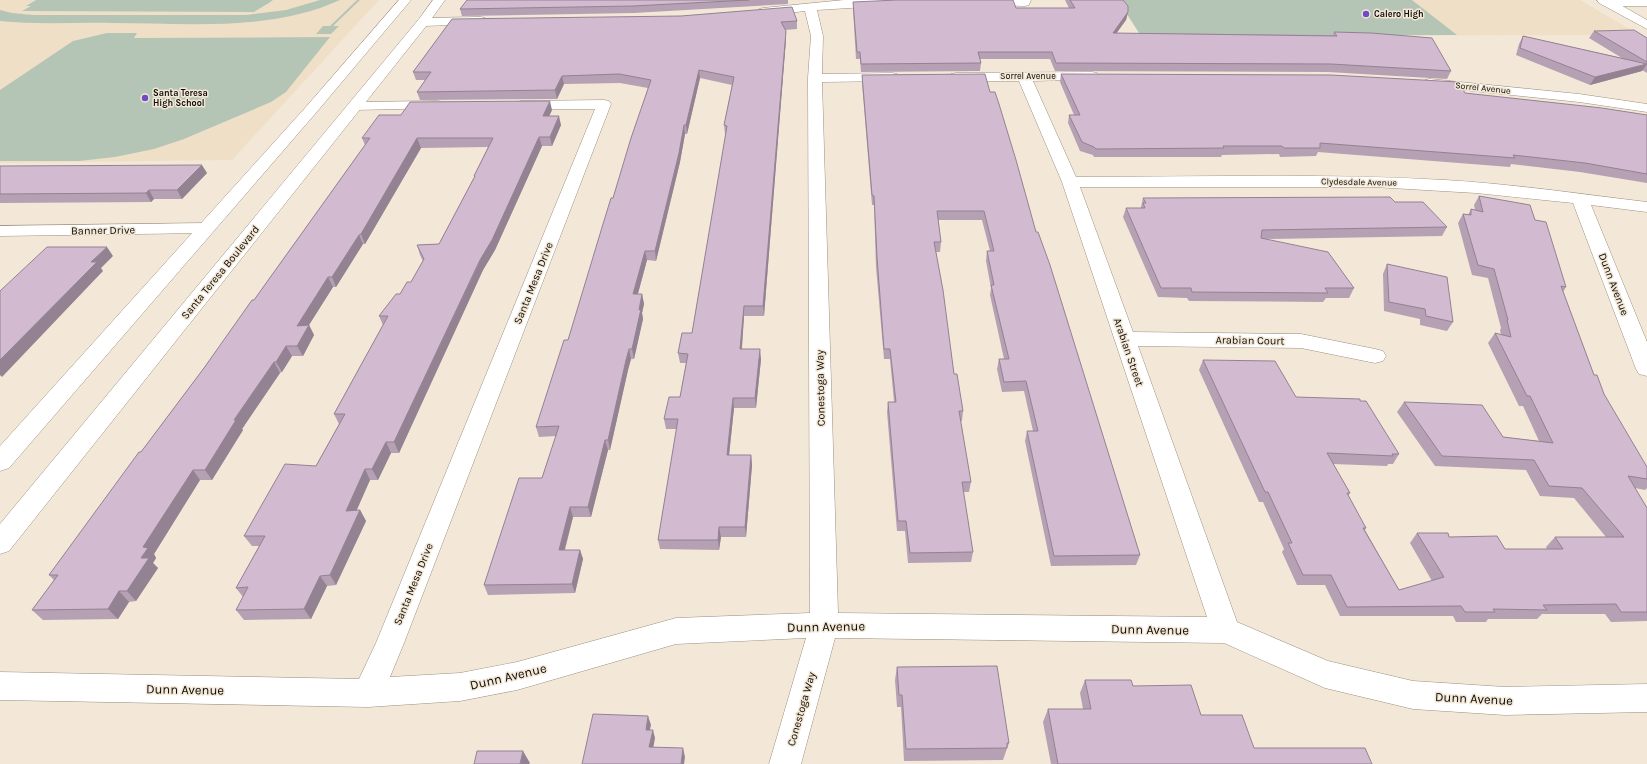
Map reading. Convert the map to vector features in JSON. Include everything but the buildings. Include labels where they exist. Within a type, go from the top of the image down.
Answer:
[{"type":"street","points":[[0,462],[325,94],[405,0]]},
{"type":"street","name":"Santa Teresa Boulevard","points":[[0,544],[423,22],[439,0]]},
{"type":"street","points":[[972,1],[1025,2],[1025,0]]},
{"type":"street","points":[[1605,1],[1647,2]]},
{"type":"street","points":[[1605,1],[1647,25]]},
{"type":"street","points":[[750,13],[850,3],[896,2]]},
{"type":"street","name":"Conestoga Way","points":[[786,764],[824,625],[815,78],[817,36],[810,8]]},
{"type":"street","points":[[423,22],[490,21]]},
{"type":"street","name":"Arabian Street","points":[[1024,76],[1070,182],[1226,630]]},
{"type":"street","name":"Sorrel Avenue","points":[[944,77],[1102,76]]},
{"type":"street","points":[[815,78],[904,77]]},
{"type":"street","name":"Sorrel Avenue","points":[[1418,82],[1510,90],[1647,108]]},
{"type":"street","name":"Santa Mesa Drive","points":[[368,692],[390,643],[604,104],[500,105]]},
{"type":"street","points":[[355,106],[460,105]]},
{"type":"street","name":"Clydesdale Avenue","points":[[1070,182],[1404,183],[1494,189],[1647,207]]},
{"type":"street","name":"Dunn Avenue","points":[[1579,199],[1585,210],[1647,369]]},
{"type":"street","name":"Banner Drive","points":[[0,231],[206,228]]},
{"type":"street","name":"Arabian Court","points":[[1124,339],[1301,341],[1375,356]]},
{"type":"street","name":"Dunn Avenue","points":[[0,686],[368,692],[460,687],[517,676],[676,631],[824,625],[1226,630],[1325,674],[1414,695],[1505,701],[1647,698]]},
{"type":"shaded area","name":"Santa Teresa High School","points":[[0,0],[379,0],[232,160],[0,163]]},
{"type":"shaded area","name":"Calero High","points":[[1118,0],[1580,0],[1640,35],[1141,36]]},
{"type":"green space","points":[[36,0],[273,0],[254,12],[22,11],[31,6],[26,6]]},
{"type":"green space","points":[[320,0],[340,0],[313,10],[286,17],[228,24],[42,23],[0,21],[0,10],[33,15],[246,15],[286,10]]},
{"type":"green space","points":[[357,0],[360,0],[333,26],[339,26],[331,34],[316,34],[323,26],[330,26]]},
{"type":"green space","name":"Calero High","points":[[1118,0],[1412,0],[1457,35],[1141,36]]},
{"type":"green space","points":[[107,33],[137,33],[134,38],[330,37],[286,92],[271,102],[184,139],[154,149],[115,157],[79,161],[0,161],[0,90],[73,41]]},
{"type":"place","name":"Calero High","points":[[1366,14]]},
{"type":"place","name":"Santa Teresa High School","points":[[145,98]]}]
